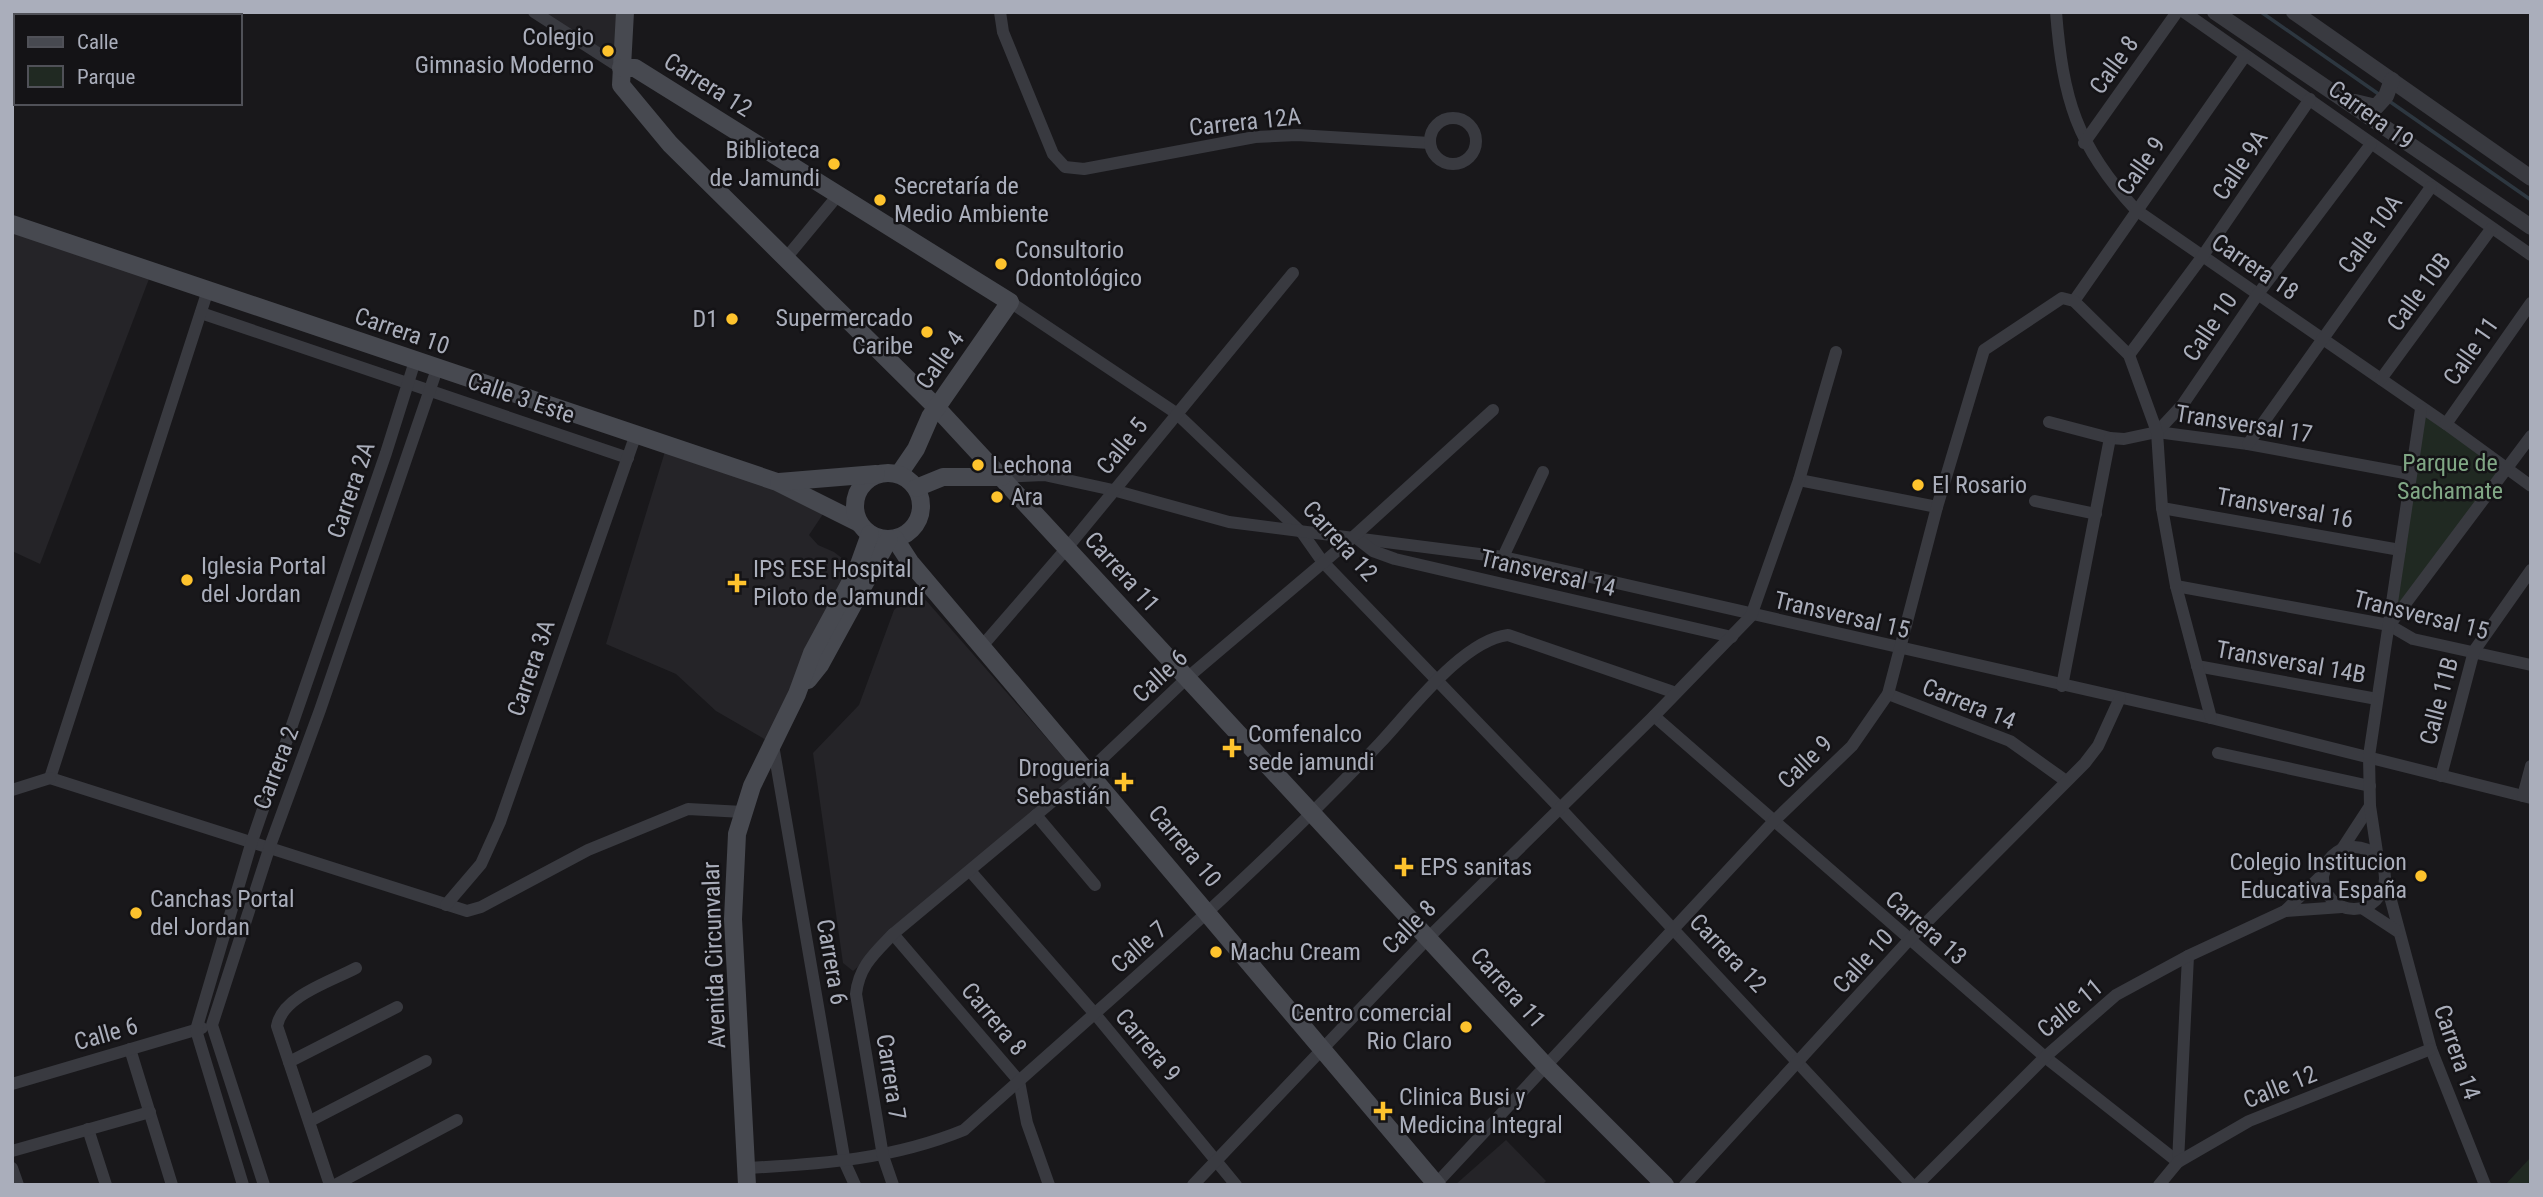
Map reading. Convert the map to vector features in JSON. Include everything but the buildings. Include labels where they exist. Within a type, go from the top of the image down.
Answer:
[{"type":"main road","points":[[621,68],[625,12]]},
{"type":"main road","name":"Carrera 12","points":[[621,68],[635,68],[1010,302]]},
{"type":"main road","name":"Carrera 11","points":[[621,68],[621,85],[670,144],[936,407],[1546,1066],[1665,1185]]},
{"type":"main road","name":"Carrera 10","points":[[12,224],[777,482],[865,529]]},
{"type":"main road","name":"Calle 4","points":[[908,480],[916,449],[936,407],[1010,302]]},
{"type":"main road","points":[[908,480],[920,498],[919,519],[905,535],[892,539],[865,529],[855,500],[859,489],[876,474],[908,480],[1002,477]]},
{"type":"main road","name":"Carrera 10","points":[[777,482],[876,474]]},
{"type":"main road","name":"Avenida Circunvalar","points":[[849,598],[865,529]]},
{"type":"main road","name":"Carrera 10","points":[[892,539],[1436,1184]]},
{"type":"main road","name":"Avenida Circunvalar","points":[[747,1177],[733,895],[737,834],[743,812],[797,694],[812,653],[892,539]]},
{"type":"street","points":[[534,12],[621,68]]},
{"type":"street","name":"Carrera 12A","points":[[1000,12],[1003,32],[1053,154],[1065,167],[1084,169],[1255,137],[1297,135],[1430,143]]},
{"type":"street","name":"Carrera 18","points":[[2056,12],[2060,67],[2084,143],[2136,210],[2322,337],[2531,486]]},
{"type":"street","name":"Calle 8","points":[[2084,143],[2177,12]]},
{"type":"street","name":"Carrera 19","points":[[2184,12],[2531,255]]},
{"type":"street","name":"Carrera 19","points":[[2215,12],[2531,227]]},
{"type":"street","name":"Carrera 19","points":[[2294,12],[2390,85],[2531,178]]},
{"type":"street","name":"Calle 9","points":[[1436,1184],[1773,822],[1852,746],[1888,694],[1937,507],[1983,350],[2068,299],[2136,210],[2245,55]]},
{"type":"street","points":[[2341,96],[2376,107],[2390,85]]},
{"type":"street","name":"Calle 9A","points":[[2129,355],[2202,257],[2310,99]]},
{"type":"street","name":"Calle 10","points":[[2151,434],[2183,404],[2258,294],[2371,144]]},
{"type":"street","name":"Calle 10A","points":[[2248,444],[2431,187]]},
{"type":"street","points":[[786,258],[839,194]]},
{"type":"street","name":"Calle 10B","points":[[2381,379],[2491,229]]},
{"type":"street","name":"Calle 5","points":[[983,645],[1068,548],[1293,273]]},
{"type":"street","points":[[50,778],[208,290]]},
{"type":"street","name":"Transversal 17","points":[[2068,299],[2129,355],[2151,434],[2248,444],[2410,474]]},
{"type":"street","name":"Carrera 12","points":[[1010,302],[1176,413],[1303,534],[1322,561],[1559,807],[1671,930],[1915,1185]]},
{"type":"street","name":"Calle 11","points":[[2446,424],[2531,303]]},
{"type":"street","name":"Calle 3 Este","points":[[201,313],[431,388],[628,458]]},
{"type":"street","points":[[1751,616],[1800,480],[1836,352]]},
{"type":"street","name":"Carrera 2A","points":[[196,1030],[252,841],[386,453],[415,361]]},
{"type":"street","name":"Carrera 2","points":[[212,1025],[270,846],[437,369]]},
{"type":"street","points":[[2362,908],[2379,897],[2385,878],[2378,859],[2370,806],[2369,756],[2421,409]]},
{"type":"street","name":"Calle 6","points":[[858,974],[894,934],[1090,771],[1187,678],[1322,561],[1355,539],[1493,410]]},
{"type":"street","points":[[2049,422],[2110,438],[2124,439],[2151,434],[2176,586],[2211,718]]},
{"type":"street","name":"Carrera 3A","points":[[446,905],[481,864],[500,822],[636,434]]},
{"type":"street","points":[[2389,625],[2531,436]]},
{"type":"street","points":[[2062,685],[2110,438]]},
{"type":"street","points":[[1503,558],[1543,472]]},
{"type":"street","points":[[1002,477],[1044,475],[1113,490],[1229,522],[1303,534]]},
{"type":"street","points":[[1800,480],[1937,507]]},
{"type":"street","points":[[2035,500],[2096,514]]},
{"type":"street","name":"Transversal 16","points":[[2162,508],[2400,550]]},
{"type":"street","name":"Transversal 15","points":[[1303,534],[1503,558],[2369,756]]},
{"type":"street","name":"Transversal 14","points":[[1355,539],[1373,551],[1395,559],[1732,637]]},
{"type":"street","name":"Calle 11B","points":[[2441,776],[2474,651],[2531,570]]},
{"type":"street","name":"Transversal 15","points":[[2176,586],[2389,625],[2413,639],[2531,664]]},
{"type":"street","name":"Calle 8","points":[[1193,1185],[1322,1046],[1751,616]]},
{"type":"street","name":"Calle 7","points":[[747,1177],[883,1156],[932,1143],[964,1130],[1209,913],[1312,815],[1438,681],[1478,644],[1507,635],[1676,693]]},
{"type":"street","name":"Transversal 14B","points":[[2197,666],[2377,699]]},
{"type":"street","name":"Carrera 14","points":[[1888,694],[2010,741],[2066,781]]},
{"type":"street","name":"Calle 10","points":[[1685,1185],[1800,1063],[1908,941],[2098,746],[2120,698]]},
{"type":"street","name":"Carrera 13","points":[[1654,716],[1908,941],[2045,1057],[2178,1162]]},
{"type":"street","name":"Carrera 6","points":[[773,744],[845,1163],[855,1185]]},
{"type":"street","points":[[2218,753],[2370,786]]},
{"type":"street","points":[[2369,756],[2527,797],[2531,766]]},
{"type":"street","points":[[12,790],[50,778],[467,911],[481,907],[588,850],[688,809],[743,812]]},
{"type":"street","points":[[2370,806],[2342,849],[2327,863],[2323,873],[2327,893],[2342,907],[2362,908],[2397,931]]},
{"type":"street","points":[[1036,815],[1096,885]]},
{"type":"street","points":[[2342,849],[2362,848],[2378,859]]},
{"type":"street","name":"Carrera 9","points":[[971,872],[1095,1014],[1236,1185]]},
{"type":"street","name":"Calle 11","points":[[1915,1185],[2045,1057],[2116,995],[2188,956],[2285,911],[2323,873]]},
{"type":"street","name":"Carrera 14","points":[[2385,878],[2397,931],[2431,1049],[2485,1185]]},
{"type":"street","name":"Calle 11","points":[[2285,911],[2342,907]]},
{"type":"street","name":"Carrera 8","points":[[894,934],[1019,1081],[1027,1124],[1049,1185]]},
{"type":"street","points":[[2178,1162],[2188,956]]},
{"type":"street","points":[[356,968],[309,992],[282,1011],[277,1026],[332,1185],[457,1120]]},
{"type":"street","name":"Carrera 7","points":[[858,974],[856,994],[883,1156],[893,1185]]},
{"type":"street","points":[[289,1062],[397,1007]]},
{"type":"street","points":[[212,1025],[264,1185]]},
{"type":"street","name":"Calle 6","points":[[12,1084],[212,1025]]},
{"type":"street","points":[[196,1030],[243,1185]]},
{"type":"street","points":[[130,1049],[172,1185]]},
{"type":"street","name":"Calle 12","points":[[2159,1185],[2178,1162],[2249,1121],[2431,1049]]},
{"type":"street","points":[[310,1121],[426,1061]]},
{"type":"street","points":[[12,1151],[150,1112]]},
{"type":"street","points":[[88,1129],[106,1185]]},
{"type":"street","points":[[12,1168],[18,1185]]},
{"type":"shaded area","name":"Colegio Gimnasio Moderno","points":[[534,12],[625,12],[621,68]]},
{"type":"shaded area","points":[[12,224],[152,271],[40,564],[12,551]]},
{"type":"shaded area","name":"IPS ESE Hospital Piloto de Jamundí","points":[[667,445],[827,508],[809,535],[818,545],[834,552],[857,570],[773,744],[716,711],[676,674],[606,644]]},
{"type":"shaded area","points":[[916,589],[1079,775],[853,971],[843,963],[813,753],[859,705],[894,610]]},
{"type":"shaded area","points":[[1506,1140],[1546,1181],[1542,1185],[1455,1185]]},
{"type":"green space","name":"Parque de Sachamate","points":[[2421,409],[2506,470],[2389,625]]},
{"type":"green space","points":[[2531,1157],[2531,1185],[2505,1185]]},
{"type":"waterway","points":[[2261,12],[2380,95]]},
{"type":"waterway","points":[[2389,101],[2531,200]]},
{"type":"place","name":"Colegio Gimnasio Moderno","points":[[608,51]]},
{"type":"place","name":"Biblioteca de Jamundi","points":[[834,164]]},
{"type":"place","name":"Secretaría de Medio Ambiente","points":[[880,200]]},
{"type":"place","name":"Consultorio Odontológico","points":[[1001,264]]},
{"type":"place","name":"D1","points":[[732,319]]},
{"type":"place","name":"Supermercado Caribe","points":[[927,332]]},
{"type":"place","name":"Lechona","points":[[978,465]]},
{"type":"place","name":"El Rosario","points":[[1918,485]]},
{"type":"place","name":"Ara","points":[[997,497]]},
{"type":"place","name":"Iglesia Portal del Jordan","points":[[187,580]]},
{"type":"place","name":"IPS ESE Hospital Piloto de Jamundí","points":[[737,583]]},
{"type":"place","name":"Comfenalco sede jamundi","points":[[1232,748]]},
{"type":"place","name":"Drogueria Sebastián","points":[[1124,782]]},
{"type":"place","name":"EPS sanitas","points":[[1404,867]]},
{"type":"place","name":"Colegio Institucion Educativa España","points":[[2421,876]]},
{"type":"place","name":"Canchas Portal del Jordan","points":[[136,913]]},
{"type":"place","name":"Machu Cream","points":[[1216,952]]},
{"type":"place","name":"Centro comercial Rio Claro","points":[[1466,1027]]},
{"type":"place","name":"Clinica Busi y Medicina Integral","points":[[1383,1111]]}]
